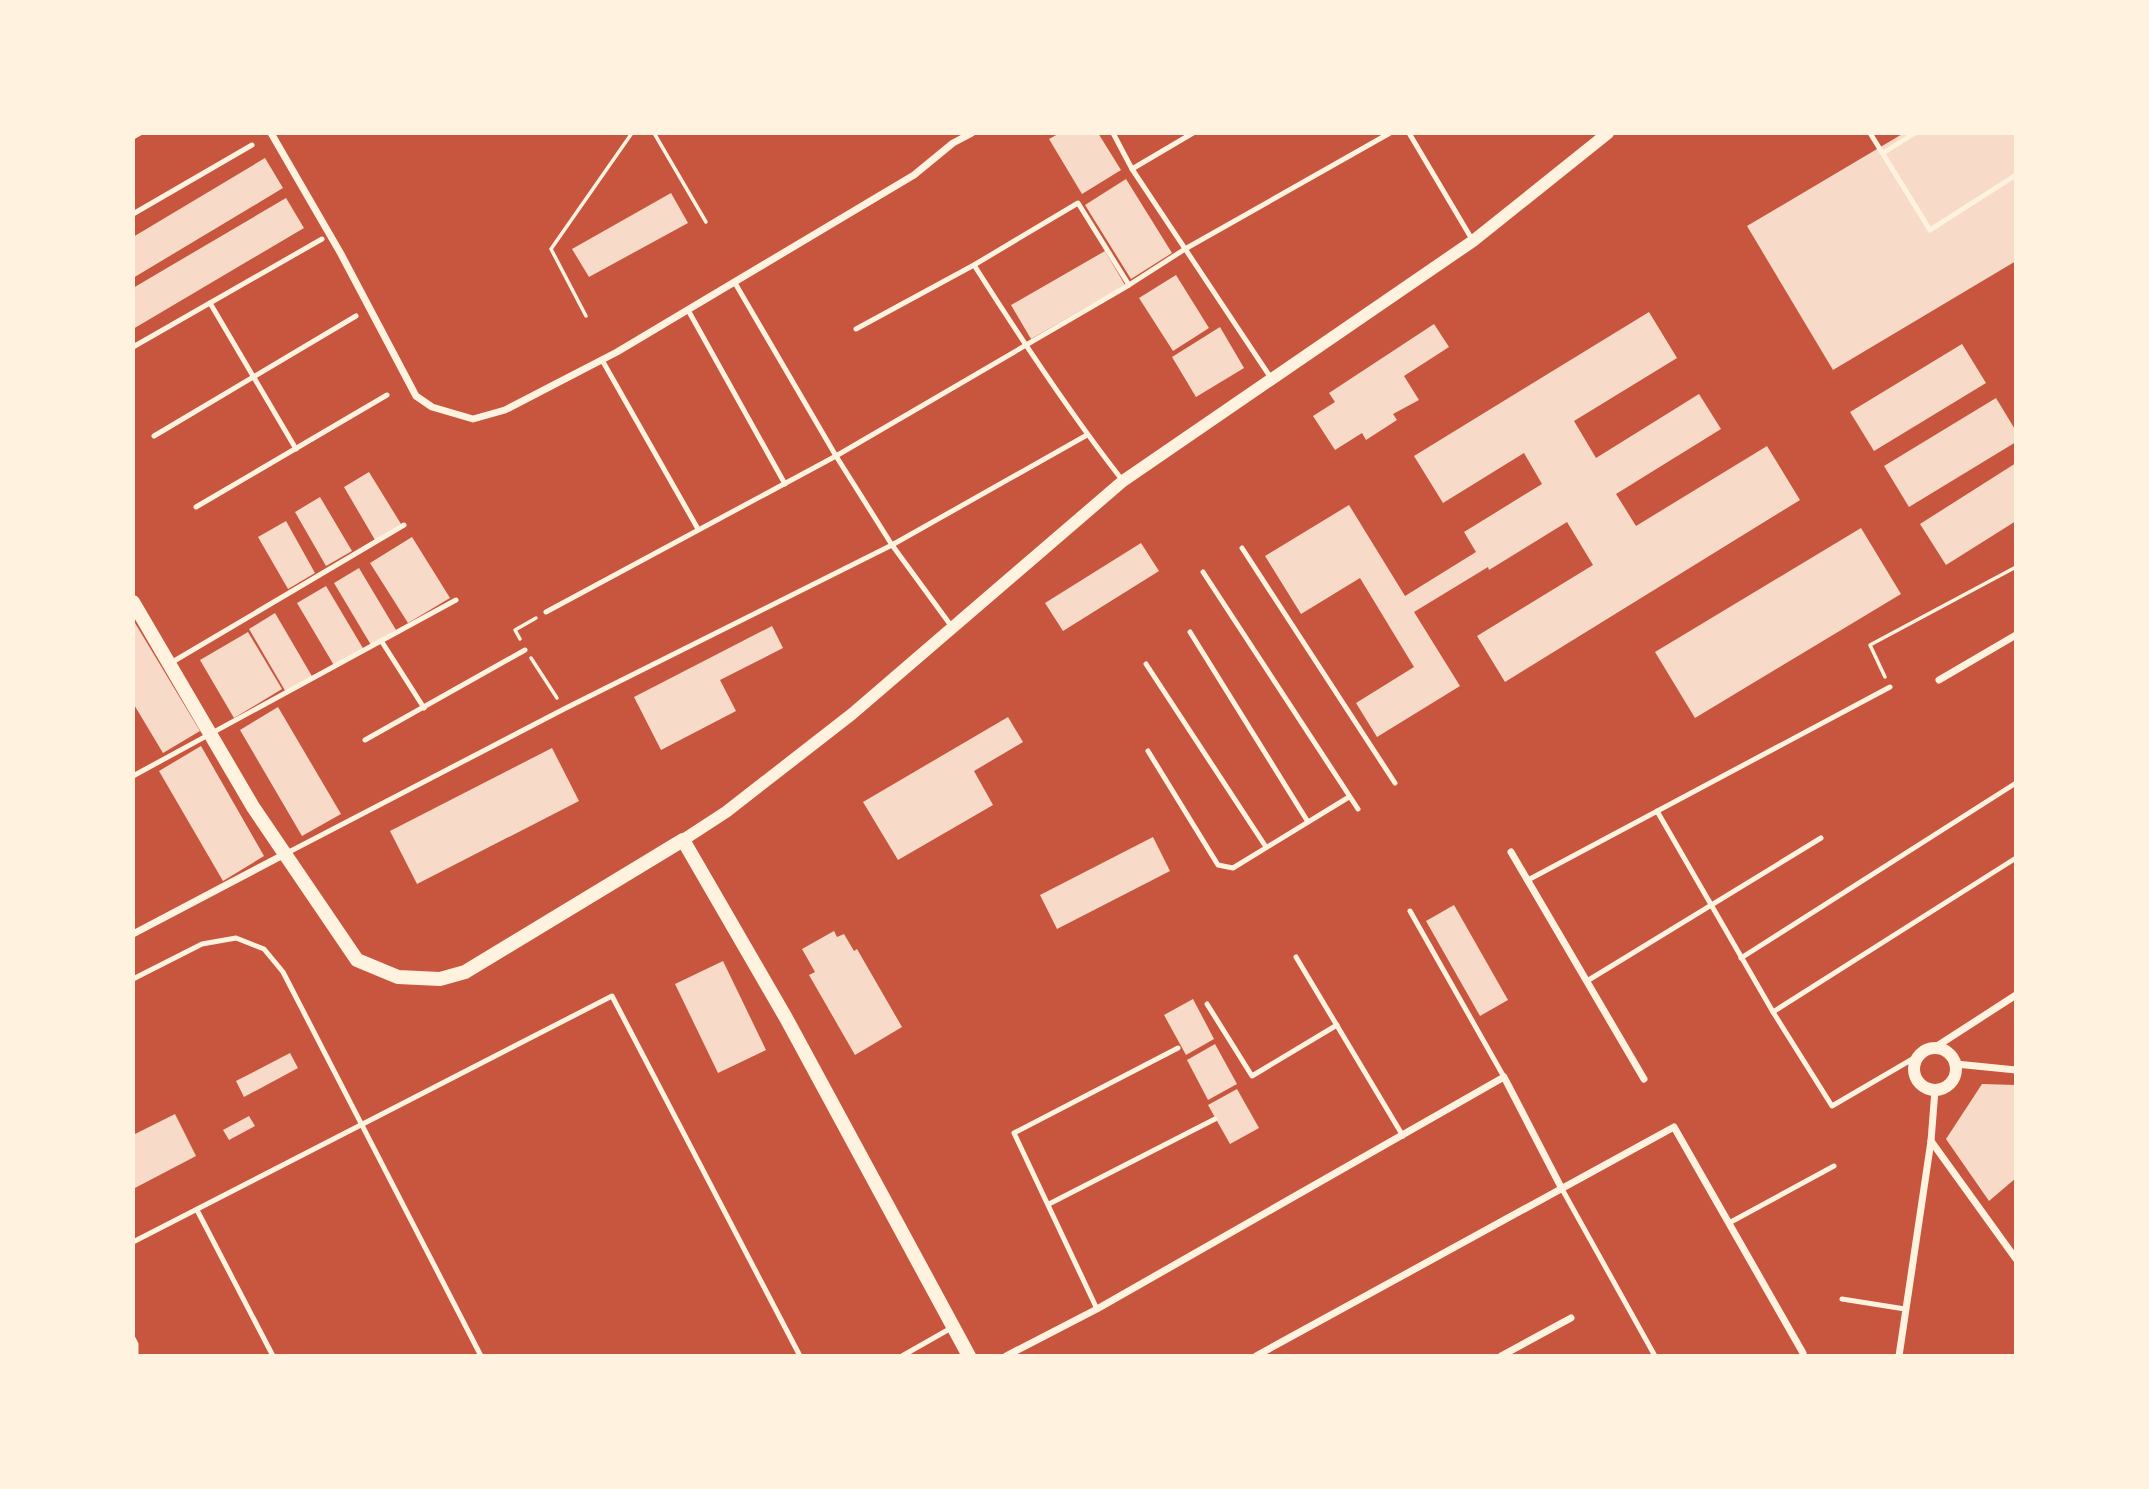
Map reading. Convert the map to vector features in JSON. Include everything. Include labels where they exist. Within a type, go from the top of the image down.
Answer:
[{"type":"main road","points":[[133,602],[210,736],[356,960],[398,977],[440,979],[465,972],[683,840],[786,1018],[969,1356]]},
{"type":"street","points":[[271,133],[341,254],[416,396],[449,414],[473,419],[505,410],[602,360],[914,175],[953,143],[972,133]]},
{"type":"street","points":[[683,840],[726,812],[841,722],[1124,481],[1348,329],[1473,240],[1608,133]]},
{"type":"street","points":[[1939,680],[2016,635]]},
{"type":"street","points":[[1511,852],[1644,1079]]},
{"type":"street","points":[[133,934],[285,854]]},
{"type":"street","points":[[1934,1048],[1949,1053],[1956,1073],[1950,1083],[1935,1090],[1928,1089],[1917,1080],[1915,1063],[1921,1054],[2016,995]]},
{"type":"street","points":[[1955,1064],[2016,1070]]},
{"type":"street","points":[[1006,1356],[1097,1309],[1504,1077],[1562,1189]]},
{"type":"street","points":[[1899,1356],[1931,1141],[1935,1090]]},
{"type":"street","points":[[1256,1356],[1674,1127],[1803,1353]]},
{"type":"street","points":[[1931,1141],[2016,1259]]},
{"type":"street","points":[[1501,1356],[1511,1354],[1571,1318]]},
{"type":"lane","points":[[133,137],[140,133]]},
{"type":"lane","points":[[1113,133],[1132,169],[1271,379]]},
{"type":"lane","points":[[1132,169],[1192,133]]},
{"type":"lane","points":[[546,612],[836,456],[1185,250],[1390,133]]},
{"type":"lane","points":[[1409,133],[1473,240]]},
{"type":"lane","points":[[1870,133],[1930,230],[2016,175]]},
{"type":"lane","points":[[1883,153],[1915,133]]},
{"type":"lane","points":[[133,214],[252,145]]},
{"type":"lane","points":[[856,329],[974,265],[1078,202],[1129,285]]},
{"type":"lane","points":[[133,347],[322,239]]},
{"type":"lane","points":[[974,265],[1025,346],[1087,435],[1124,481]]},
{"type":"lane","points":[[735,283],[836,456],[892,545],[952,627]]},
{"type":"lane","points":[[210,303],[296,449]]},
{"type":"lane","points":[[688,310],[785,484]]},
{"type":"lane","points":[[154,436],[356,316]]},
{"type":"lane","points":[[602,360],[698,528]]},
{"type":"lane","points":[[196,507],[387,395]]},
{"type":"lane","points":[[285,854],[564,709],[892,545],[1087,435]]},
{"type":"lane","points":[[169,664],[404,525]]},
{"type":"lane","points":[[1242,548],[1395,783]]},
{"type":"lane","points":[[1203,572],[1358,809]]},
{"type":"lane","points":[[133,776],[456,600]]},
{"type":"lane","points":[[1190,632],[1308,822]]},
{"type":"lane","points":[[382,642],[424,708]]},
{"type":"lane","points":[[365,740],[525,650]]},
{"type":"lane","points":[[1146,664],[1266,848]]},
{"type":"lane","points":[[1528,880],[1890,687]]},
{"type":"lane","points":[[1148,751],[1218,865],[1233,868],[1349,797]]},
{"type":"lane","points":[[1741,958],[2016,783]]},
{"type":"lane","points":[[1657,811],[1773,1012],[1832,1106],[1921,1054]]},
{"type":"lane","points":[[1587,981],[1821,838]]},
{"type":"lane","points":[[1773,1012],[2016,858]]},
{"type":"lane","points":[[1410,911],[1504,1077]]},
{"type":"lane","points":[[133,979],[202,944],[236,938],[264,949],[283,972],[481,1356]]},
{"type":"lane","points":[[1296,957],[1403,1136]]},
{"type":"lane","points":[[133,1242],[612,996],[800,1356]]},
{"type":"lane","points":[[1207,1004],[1252,1076],[1337,1025]]},
{"type":"lane","points":[[1097,1309],[1014,1133],[1178,1048]]},
{"type":"lane","points":[[1049,1204],[1215,1119]]},
{"type":"lane","points":[[1729,1223],[1834,1166]]},
{"type":"lane","points":[[1562,1189],[1655,1356]]},
{"type":"lane","points":[[197,1210],[273,1356]]},
{"type":"lane","points":[[1842,1299],[1905,1309]]},
{"type":"lane","points":[[902,1356],[953,1327]]},
{"type":"lane","points":[[133,1338],[136,1356]]},
{"type":"path","points":[[586,316],[551,249],[632,133]]},
{"type":"path","points":[[654,133],[706,222]]},
{"type":"path","points":[[1890,687],[1870,645],[2016,567]]},
{"type":"building","points":[[1060,133],[1098,133],[1121,170],[1082,194],[1049,139]]},
{"type":"building","points":[[1904,133],[2016,133],[2016,261],[1833,370],[1747,226]]},
{"type":"building","points":[[265,158],[283,188],[133,278],[133,237]]},
{"type":"building","points":[[1126,179],[1172,253],[1131,279],[1085,205]]},
{"type":"building","points":[[671,193],[688,223],[589,277],[572,249]]},
{"type":"building","points":[[286,198],[304,228],[133,329],[133,288]]},
{"type":"building","points":[[1105,251],[1125,285],[1031,339],[1011,305]]},
{"type":"building","points":[[1176,275],[1209,328],[1173,351],[1139,298]]},
{"type":"building","points":[[1649,312],[1677,358],[1574,421],[1596,458],[1699,394],[1721,429],[1616,494],[1636,526],[1767,446],[1800,500],[1505,682],[1477,636],[1593,565],[1567,522],[1414,612],[1460,686],[1377,737],[1356,703],[1414,667],[1360,578],[1301,614],[1265,556],[1349,505],[1405,596],[1476,552],[1464,532],[1542,484],[1524,453],[1443,503],[1414,456]]},
{"type":"building","points":[[1434,324],[1449,347],[1404,376],[1419,400],[1393,414],[1397,420],[1366,440],[1362,433],[1335,450],[1313,416],[1335,402],[1329,393]]},
{"type":"building","points":[[1220,327],[1244,368],[1196,397],[1172,357]]},
{"type":"building","points":[[1962,344],[1986,383],[1874,451],[1850,412]]},
{"type":"building","points":[[1996,398],[2016,431],[2016,442],[1909,507],[1884,466]]},
{"type":"building","points":[[2016,463],[2016,521],[1946,565],[1920,524]]},
{"type":"building","points":[[369,472],[401,524],[375,540],[344,487]]},
{"type":"building","points":[[320,497],[352,551],[326,566],[295,512]]},
{"type":"building","points":[[286,521],[315,573],[288,589],[258,537]]},
{"type":"building","points":[[1861,528],[1901,594],[1695,718],[1655,652]]},
{"type":"building","points":[[412,537],[450,598],[408,623],[370,563]]},
{"type":"building","points":[[1141,543],[1159,571],[1063,631],[1045,603]]},
{"type":"building","points":[[359,568],[396,630],[371,645],[334,583]]},
{"type":"building","points":[[326,586],[364,650],[335,667],[297,603]]},
{"type":"building","points":[[275,613],[313,678],[287,694],[249,629]]},
{"type":"building","points":[[135,623],[200,731],[163,753],[133,703]]},
{"type":"building","points":[[772,626],[783,648],[720,680],[736,711],[661,750],[634,697]]},
{"type":"building","points":[[248,632],[282,689],[234,718],[200,660]]},
{"type":"building","points":[[278,707],[341,814],[302,836],[240,730]]},
{"type":"building","points":[[1008,717],[1023,742],[974,771],[993,805],[898,860],[863,802]]},
{"type":"building","points":[[201,746],[264,856],[223,881],[159,771]]},
{"type":"building","points":[[552,748],[579,801],[417,884],[390,831]]},
{"type":"building","points":[[1153,837],[1170,871],[1057,929],[1040,895]]},
{"type":"building","points":[[1454,905],[1508,1000],[1480,1016],[1426,921]]},
{"type":"building","points":[[834,931],[837,937],[844,934],[854,951],[857,949],[902,1027],[855,1055],[809,975],[815,972],[802,949]]},
{"type":"building","points":[[723,961],[766,1050],[718,1073],[675,984]]},
{"type":"building","points":[[1193,999],[1214,1039],[1186,1055],[1164,1015]]},
{"type":"building","points":[[1215,1044],[1237,1084],[1208,1100],[1187,1060]]},
{"type":"building","points":[[290,1053],[298,1068],[244,1097],[236,1081]]},
{"type":"building","points":[[1982,1084],[2016,1085],[2016,1178],[1989,1201],[1946,1139]]},
{"type":"building","points":[[1237,1089],[1259,1128],[1230,1144],[1208,1105]]},
{"type":"building","points":[[175,1114],[196,1156],[133,1189],[133,1135]]},
{"type":"building","points":[[249,1116],[255,1126],[229,1140],[223,1130]]}]
